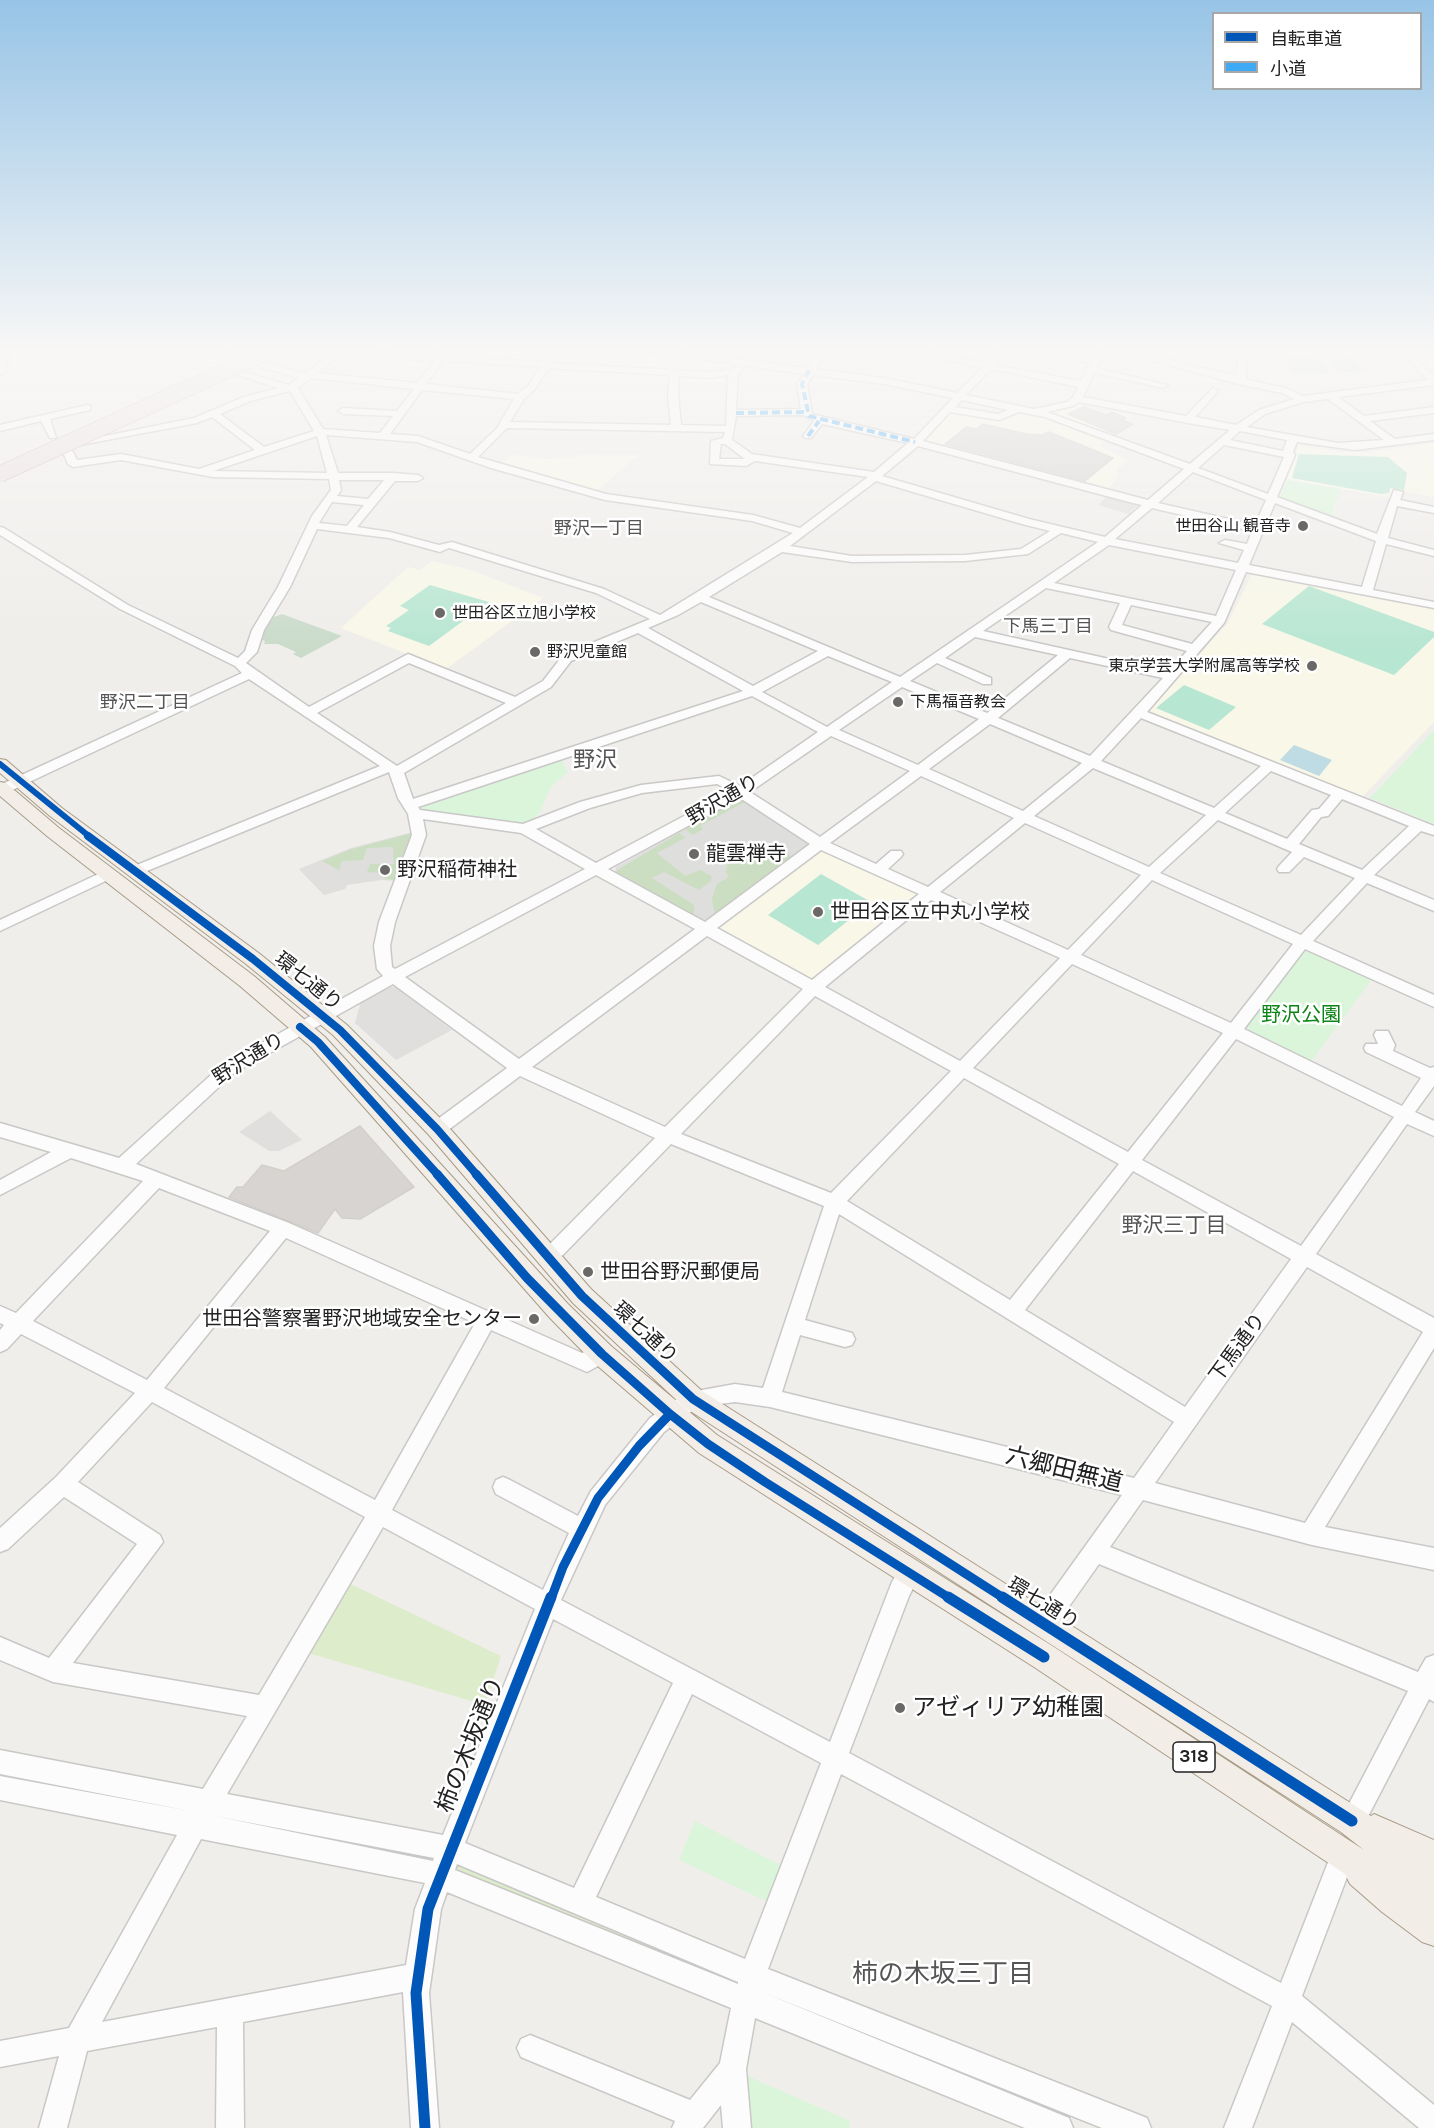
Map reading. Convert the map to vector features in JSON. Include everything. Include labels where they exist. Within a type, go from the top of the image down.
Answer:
[{"type":"highway","points":[[1,467],[38,450]]},
{"type":"highway","points":[[1,467],[40,450]]},
{"type":"main road","name":"環七通り","points":[[0,764],[8,786],[53,832],[247,981],[318,1042],[410,1143],[527,1278],[602,1354],[681,1407],[1043,1623],[1352,1821],[1434,1883]]},
{"type":"main road","name":"環七通り","points":[[8,786],[56,812],[137,870],[323,1014],[437,1129],[547,1259],[681,1407],[717,1451],[1044,1657],[1343,1856],[1405,1886],[1434,1906]]},
{"type":"main road","points":[[1352,1821],[1416,1847],[1434,1859]]},
{"type":"main road","points":[[1343,1856],[1393,1901],[1434,1930]]},
{"type":"street","points":[[67,450],[73,464],[121,457],[200,472],[418,478]]},
{"type":"street","points":[[239,663],[251,652],[258,630],[284,587],[313,525],[336,490],[326,450]]},
{"type":"street","points":[[451,450],[605,497],[753,518],[801,532]]},
{"type":"street","points":[[472,457],[480,450]]},
{"type":"street","points":[[715,450],[714,462],[746,463],[753,458]]},
{"type":"street","points":[[741,450],[753,458],[876,476],[1107,541],[1434,605]]},
{"type":"street","points":[[137,870],[394,770],[518,703],[547,684],[563,661],[576,653],[660,619],[702,598],[780,548],[876,476],[906,450]]},
{"type":"street","points":[[947,450],[1149,504],[1259,529]]},
{"type":"street","points":[[1143,450],[1383,540],[1434,553]]},
{"type":"street","name":"野沢通り","points":[[122,1166],[228,1069],[323,1014],[740,792],[1107,541],[1212,450]]},
{"type":"street","points":[[1265,450],[1290,455]]},
{"type":"street","points":[[547,1259],[814,987],[1026,818],[1092,762],[1139,713],[1220,620],[1272,500],[1290,455],[1289,450]]},
{"type":"street","points":[[200,472],[262,451]]},
{"type":"street","points":[[350,476],[354,465]]},
{"type":"street","points":[[350,529],[393,476]]},
{"type":"street","points":[[1366,591],[1383,540],[1385,523],[1396,497],[1434,510]]},
{"type":"street","points":[[332,499],[372,503]]},
{"type":"street","points":[[313,525],[390,536],[440,549],[448,544],[600,591],[660,619]]},
{"type":"street","points":[[780,548],[852,559],[965,558],[1024,552],[1060,529]]},
{"type":"street","points":[[0,530],[124,607],[239,663],[250,674],[394,770],[412,809],[419,836],[387,922],[382,946],[385,969],[394,977],[519,1068],[668,1136],[834,1202],[1014,1310],[1187,1419]]},
{"type":"street","points":[[1225,543],[1252,548]]},
{"type":"street","points":[[1044,584],[1220,620]]},
{"type":"street","points":[[702,598],[1434,906]]},
{"type":"street","points":[[1127,601],[1115,627],[1195,649]]},
{"type":"street","points":[[638,628],[828,732],[919,770],[1434,1001]]},
{"type":"street","points":[[973,633],[1027,650],[1067,654],[1171,676]]},
{"type":"street","points":[[412,809],[752,692],[822,656],[825,650]]},
{"type":"street","points":[[437,1129],[988,719],[1067,654]]},
{"type":"street","points":[[308,713],[408,658],[518,703]]},
{"type":"street","points":[[935,658],[987,681]]},
{"type":"street","points":[[8,786],[250,674]]},
{"type":"street","points":[[1139,713],[1434,831]]},
{"type":"street","points":[[770,1398],[834,1202],[1150,874],[1270,765]]},
{"type":"street","points":[[524,829],[585,805],[641,789],[719,780],[820,844],[1232,1030],[1434,1129]]},
{"type":"street","points":[[1284,869],[1317,813],[1323,813],[1340,793]]},
{"type":"street","points":[[412,809],[524,829],[1434,1329],[1316,1522],[1312,1535]]},
{"type":"street","points":[[1014,1310],[1302,943],[1365,876],[1419,825]]},
{"type":"street","points":[[879,870],[896,854]]},
{"type":"street","points":[[0,926],[109,874]]},
{"type":"street","points":[[1379,1046],[1433,1075]]},
{"type":"street","name":"下馬通り","points":[[1043,1623],[1433,1075]]},
{"type":"street","points":[[0,1130],[122,1166],[283,1228],[579,1361],[587,1363],[602,1354]]},
{"type":"street","points":[[0,1188],[68,1151]]},
{"type":"street","points":[[0,1343],[9,1318],[156,1179]]},
{"type":"street","points":[[0,1542],[63,1484],[150,1391],[283,1228]]},
{"type":"street","points":[[9,1318],[548,1603],[1287,2000],[1434,2123]]},
{"type":"street","points":[[53,2128],[77,2040],[208,1802],[379,1513],[487,1319]]},
{"type":"street","points":[[794,1325],[845,1339]]},
{"type":"street","name":"六郷田無道","points":[[681,1407],[735,1393],[770,1398],[1139,1489],[1312,1535],[1434,1559]]},
{"type":"street","name":"柿の木坂通り","points":[[425,2128],[416,1993],[428,1909],[548,1603],[582,1529],[598,1498],[639,1446],[681,1407]]},
{"type":"street","points":[[53,1671],[152,1542],[63,1484]]},
{"type":"street","points":[[503,1487],[582,1529]]},
{"type":"street","points":[[1094,1551],[1430,1681],[1352,1821]]},
{"type":"street","points":[[737,2128],[732,2068],[753,1975],[900,1590],[910,1572]]},
{"type":"street","points":[[0,1648],[53,1671],[264,1707]]},
{"type":"street","points":[[579,1904],[688,1678]]},
{"type":"street","points":[[0,1762],[450,1849],[753,1975],[1137,2128]]},
{"type":"street","points":[[0,1788],[440,1876],[1059,2128]]},
{"type":"street","points":[[1238,2128],[1343,1856]]},
{"type":"street","points":[[0,2054],[417,1976]]},
{"type":"street","points":[[230,2011],[230,2128]]},
{"type":"street","points":[[530,2048],[686,2112],[689,2123]]},
{"type":"street","points":[[689,2123],[732,2068]]},
{"type":"shaded area","points":[[956,450],[1108,450],[1128,460],[1116,470],[1119,475],[1107,491]]},
{"type":"shaded area","points":[[1296,450],[1434,450],[1434,497],[1395,490],[1391,498],[1287,479]]},
{"type":"shaded area","points":[[514,455],[546,459],[591,455],[637,456],[598,490],[500,464]]},
{"type":"shaded area","points":[[1108,495],[1138,505],[1128,514],[1098,505]]},
{"type":"shaded area","name":"世田谷区立旭小学校","points":[[432,561],[471,570],[543,598],[446,669],[341,628],[408,567],[420,570]]},
{"type":"shaded area","name":"東京学芸大学附属高等学校","points":[[1257,575],[1434,609],[1434,722],[1362,797],[1151,714],[1150,709],[1228,623],[1251,576]]},
{"type":"shaded area","points":[[739,799],[811,842],[812,845],[708,921],[703,922],[615,873],[616,867]]},
{"type":"shaded area","points":[[413,832],[399,881],[381,880],[347,885],[345,889],[324,895],[299,869],[351,848]]},
{"type":"shaded area","name":"世田谷区立中丸小学校","points":[[822,850],[917,894],[918,897],[813,979],[807,979],[718,930],[718,926],[817,851]]},
{"type":"shaded area","points":[[321,861],[336,871],[330,874],[331,876],[338,873],[345,888],[324,895],[300,869]]},
{"type":"shaded area","points":[[388,987],[395,987],[452,1030],[396,1060],[355,1023],[361,1001]]},
{"type":"shaded area","points":[[270,1111],[302,1140],[279,1151],[269,1151],[239,1132]]},
{"type":"green space","points":[[1299,454],[1388,457],[1407,473],[1404,490],[1390,488],[1389,493],[1381,494],[1292,478]]},
{"type":"green space","points":[[1287,480],[1341,489],[1330,518],[1279,499]]},
{"type":"green space","points":[[430,585],[489,602],[429,646],[388,631],[391,628],[386,626],[409,610],[400,606]]},
{"type":"green space","points":[[1309,586],[1434,632],[1434,637],[1394,675],[1262,624]]},
{"type":"green space","points":[[282,614],[342,636],[301,658],[293,654],[296,652],[278,644],[264,644],[265,641],[258,639],[268,619]]},
{"type":"green space","points":[[1184,685],[1236,707],[1209,730],[1156,708]]},
{"type":"green space","points":[[1434,730],[1434,824],[1370,798]]},
{"type":"green space","points":[[560,757],[568,772],[551,787],[540,812],[524,828],[419,813],[413,805]]},
{"type":"green space","points":[[740,799],[745,802],[700,826],[703,829],[693,835],[685,829]]},
{"type":"green space","points":[[679,833],[685,838],[657,853],[685,876],[700,870],[712,876],[711,881],[699,890],[664,872],[652,878],[694,905],[694,915],[619,875],[616,871]]},
{"type":"green space","points":[[415,834],[397,880],[385,879],[385,873],[367,872],[370,864],[394,864],[393,847],[367,848],[363,860],[342,861],[339,870],[322,861],[352,849]]},
{"type":"green space","points":[[766,841],[794,858],[715,915],[712,898],[717,884],[729,877],[726,872],[728,863]]},
{"type":"green space","points":[[821,874],[871,902],[818,945],[768,915]]},
{"type":"green space","name":"野沢公園","points":[[1307,949],[1372,979],[1310,1063],[1244,1030]]},
{"type":"green space","points":[[340,1579],[501,1656],[485,1705],[298,1650]]},
{"type":"green space","points":[[695,1821],[784,1867],[770,1903],[679,1860]]},
{"type":"green space","points":[[457,1864],[740,1976],[736,1989],[452,1874]]},
{"type":"green space","points":[[745,2075],[850,2121],[849,2128],[748,2128]]},
{"type":"water","points":[[1294,745],[1332,760],[1319,776],[1280,760]]},
{"type":"building","points":[[969,450],[1094,450],[1113,458],[1085,481]]},
{"type":"building","points":[[360,1126],[414,1187],[360,1219],[342,1218],[335,1209],[318,1233],[229,1197],[237,1187],[243,1187],[262,1165],[284,1171]]},
{"type":"cycle path","points":[[0,764],[56,812],[253,959],[340,1030],[437,1129],[582,1296],[693,1399],[1352,1821]]},
{"type":"cycle path","points":[[300,1027],[318,1042],[410,1143],[527,1278],[602,1354],[670,1414],[708,1444],[765,1482],[1044,1657]]},
{"type":"cycle path","points":[[425,2128],[416,1993],[428,1909],[563,1567],[598,1498],[639,1446],[670,1414]]},
{"type":"place","name":"世田谷山 観音寺","points":[[1303,526]]},
{"type":"place","name":"世田谷区立旭小学校","points":[[440,613]]},
{"type":"place","name":"野沢児童館","points":[[535,652]]},
{"type":"place","name":"東京学芸大学附属高等学校","points":[[1312,666]]},
{"type":"place","name":"下馬福音教会","points":[[898,702]]},
{"type":"place","name":"龍雲禅寺","points":[[694,854]]},
{"type":"place","name":"野沢稲荷神社","points":[[385,870]]},
{"type":"place","name":"世田谷区立中丸小学校","points":[[818,912]]},
{"type":"place","name":"世田谷野沢郵便局","points":[[588,1272]]},
{"type":"place","name":"世田谷警察署野沢地域安全センター","points":[[534,1319]]},
{"type":"place","name":"アゼィリア幼稚園","points":[[900,1708]]},
{"type":"district","name":"野沢一丁目","points":[[599,529]]},
{"type":"district","name":"下馬三丁目","points":[[1048,627]]},
{"type":"district","name":"野沢二丁目","points":[[145,703]]},
{"type":"district","name":"野沢","points":[[595,761]]},
{"type":"district","name":"野沢三丁目","points":[[1174,1226]]},
{"type":"district","name":"柿の木坂三丁目","points":[[943,1975]]}]
